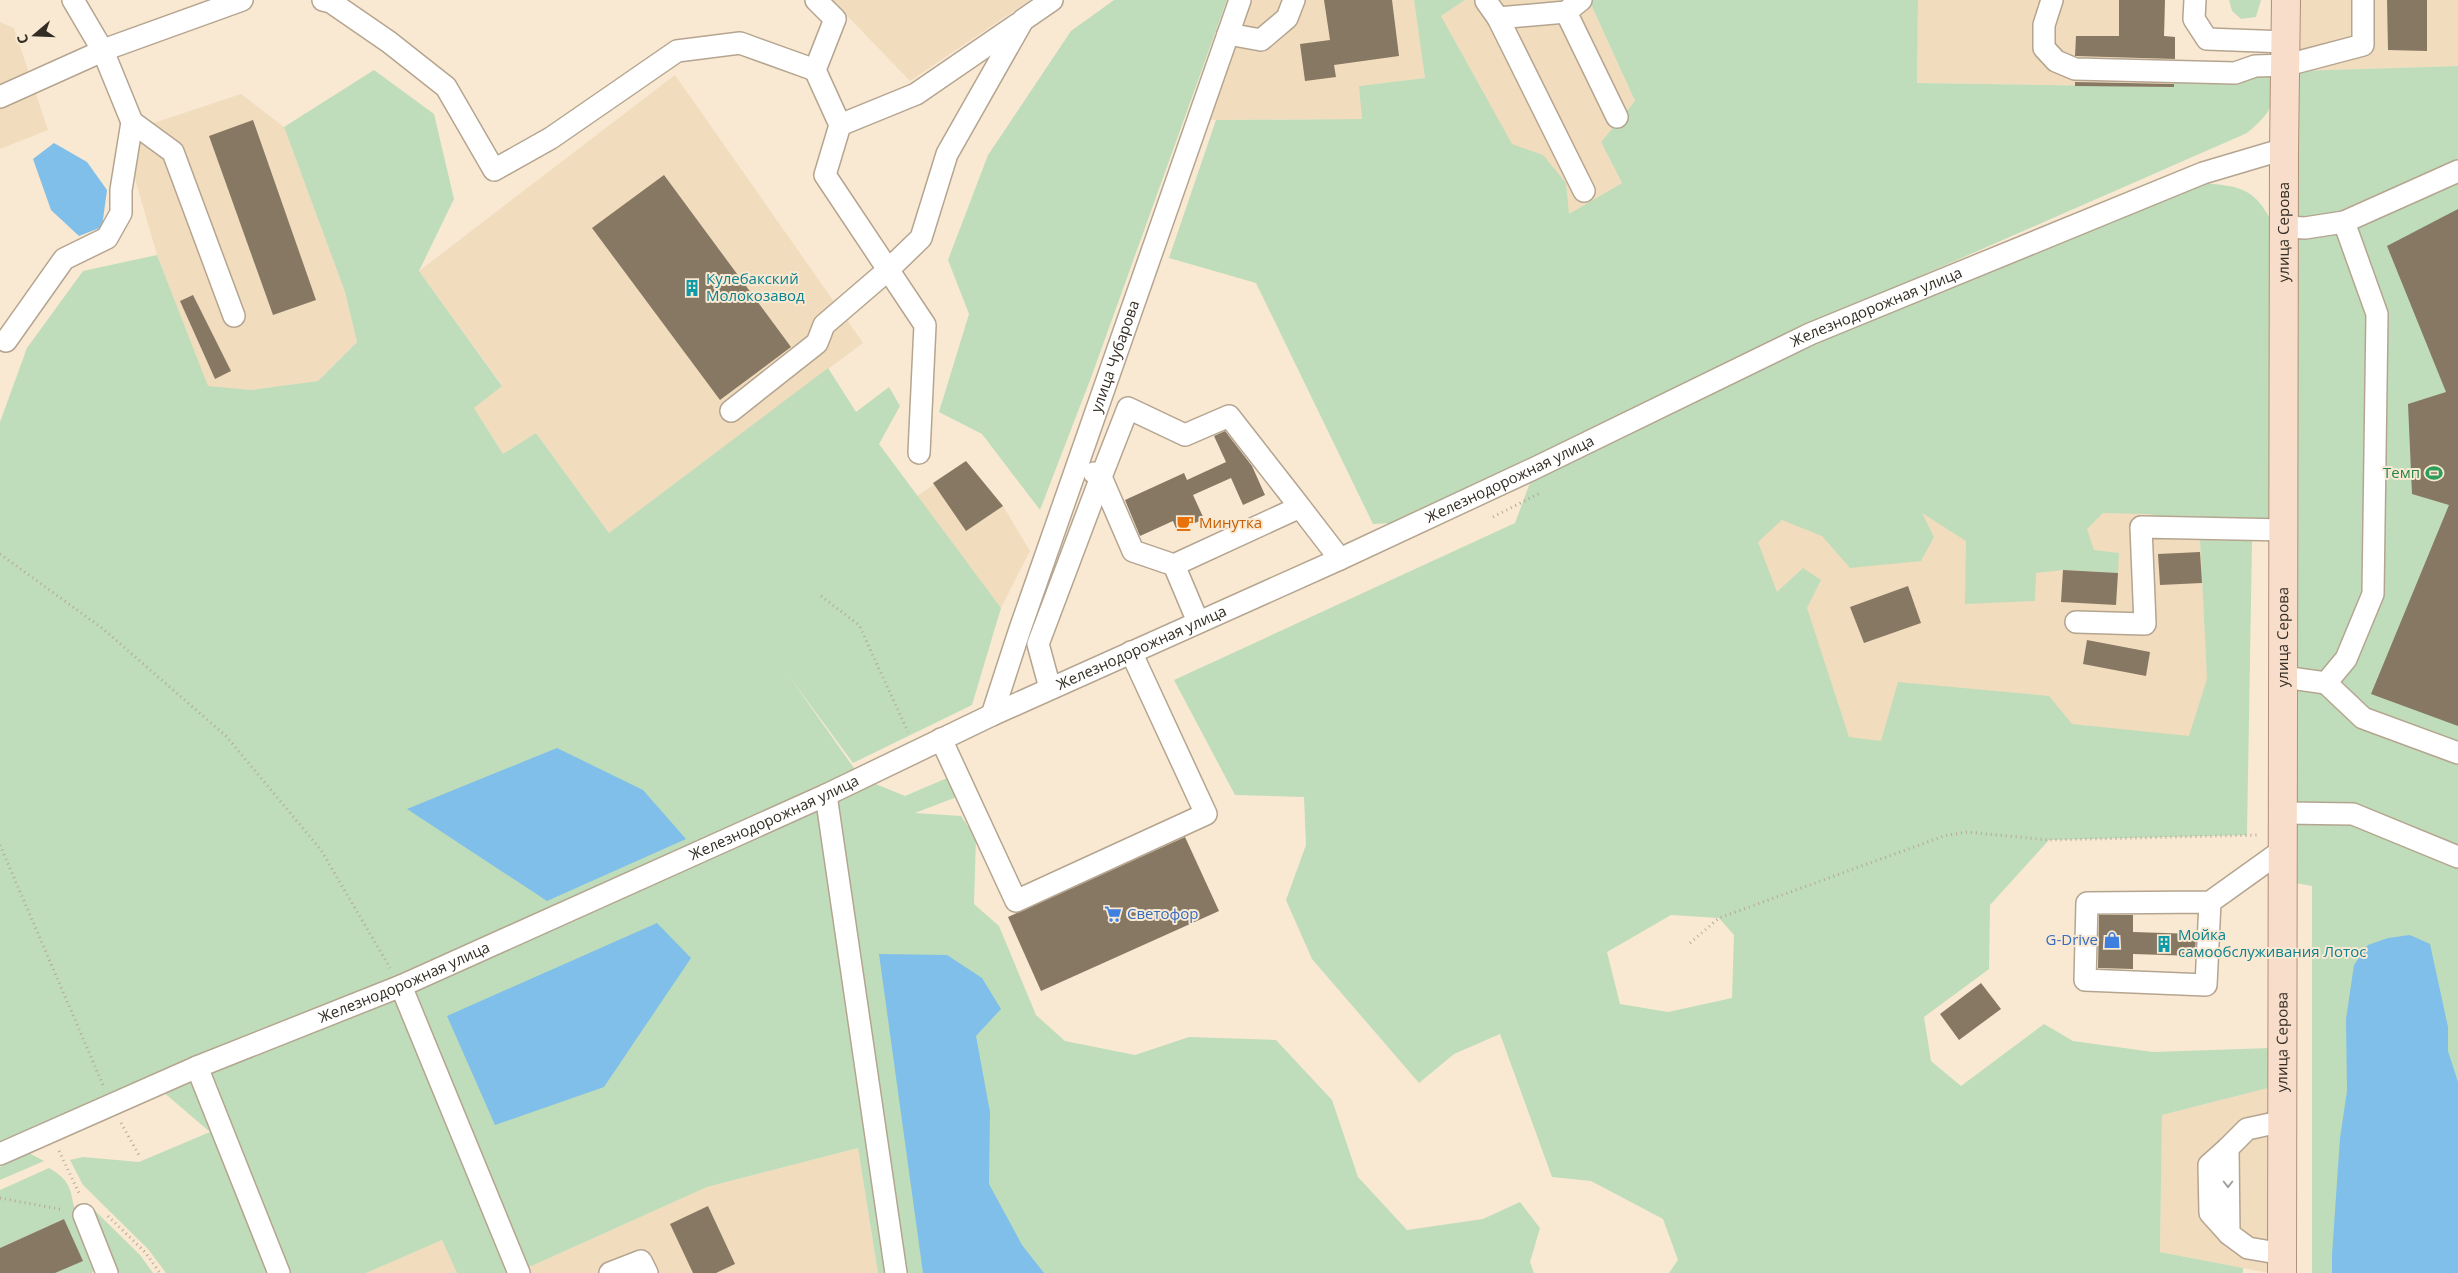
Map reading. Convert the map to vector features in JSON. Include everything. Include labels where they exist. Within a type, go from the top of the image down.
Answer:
[{"type":"main road","name":"улица Серова","points":[[2283,1263],[2284,149],[2286,0]]},
{"type":"street","points":[[6,341],[64,259],[107,238],[121,213],[121,190],[132,122],[103,51],[73,0]]},
{"type":"street","points":[[0,97],[103,51],[242,0]]},
{"type":"street","points":[[815,70],[835,19],[816,0]]},
{"type":"street","points":[[840,125],[916,94],[1052,0]]},
{"type":"street","name":"улица Чубарова","points":[[992,715],[1240,0]]},
{"type":"street","points":[[1228,34],[1261,40],[1287,18],[1294,0]]},
{"type":"street","points":[[2052,0],[2044,25],[2044,48],[2056,61],[2075,69],[2235,73],[2286,54],[2363,44],[2363,0]]},
{"type":"street","points":[[2195,0],[2194,19],[2207,40],[2286,54]]},
{"type":"street","points":[[328,1],[389,42],[446,87],[494,170],[551,138],[677,51],[740,43],[815,70],[840,125],[825,175],[925,325],[919,453]]},
{"type":"street","points":[[1584,191],[1492,10],[1574,6],[1617,117]]},
{"type":"street","points":[[731,411],[817,343],[824,325],[888,270],[921,238],[947,154],[1023,20]]},
{"type":"street","points":[[132,122],[173,152],[234,316]]},
{"type":"street","name":"Железнодорожная улица","points":[[0,1154],[197,1067],[401,986],[826,795],[1050,688],[1340,559],[1535,468],[1810,334],[2203,173],[2284,149]]},
{"type":"street","points":[[2284,227],[2305,228],[2344,222],[2458,171]]},
{"type":"street","points":[[2326,683],[2346,658],[2373,594],[2377,314],[2344,222]]},
{"type":"street","points":[[1050,688],[1038,644],[1128,408],[1185,435],[1229,416],[1340,559]]},
{"type":"street","points":[[1079,463],[1101,477],[1133,552],[1174,566],[1300,508]]},
{"type":"street","points":[[2076,622],[2145,624],[2141,527],[2285,530]]},
{"type":"street","points":[[1174,566],[1198,622]]},
{"type":"street","points":[[941,739],[1016,901],[1206,814],[1131,652]]},
{"type":"street","points":[[2284,677],[2326,683],[2363,718],[2458,753]]},
{"type":"street","points":[[826,795],[896,1273]]},
{"type":"street","points":[[2210,902],[2206,986],[2085,980],[2087,903],[2210,902],[2284,832],[2353,814],[2458,857]]},
{"type":"street","points":[[401,986],[519,1273]]},
{"type":"street","points":[[197,1067],[280,1273]]},
{"type":"street","points":[[2283,1263],[2248,1248],[2229,1234],[2228,1148],[2247,1128],[2284,1121]]},
{"type":"street","points":[[91,1208],[107,1273]]},
{"type":"street","points":[[610,1273],[641,1261],[647,1273]]},
{"type":"path","points":[[1493,517],[1542,492]]},
{"type":"path","points":[[0,554],[102,628],[226,736],[321,850],[401,986]]},
{"type":"path","points":[[821,596],[859,625],[917,751]]},
{"type":"path","points":[[1690,942],[1719,918],[1944,836],[1968,832],[2049,840],[2284,832]]},
{"type":"path","points":[[0,845],[112,1105],[140,1157]]},
{"type":"path","points":[[49,1133],[78,1188],[91,1208],[145,1252],[160,1273]]},
{"type":"path","points":[[78,1188],[91,1208]]},
{"type":"path","points":[[0,1198],[45,1205],[91,1208]]},
{"type":"shaded area","points":[[832,0],[1030,0],[910,81]]},
{"type":"shaded area","points":[[1240,0],[1414,0],[1425,78],[1359,86],[1363,119],[1199,120]]},
{"type":"shaded area","points":[[1465,0],[1589,0],[1635,101],[1601,142],[1622,183],[1569,215],[1543,155],[1512,145],[1441,16]]},
{"type":"shaded area","points":[[1918,0],[2165,0],[2164,36],[2175,37],[2174,87],[1917,83]]},
{"type":"shaded area","points":[[2296,0],[2458,0],[2458,66],[2296,71]]},
{"type":"shaded area","points":[[0,22],[14,28],[48,130],[0,149]]},
{"type":"shaded area","points":[[675,75],[863,343],[609,533],[536,433],[503,454],[474,408],[502,385],[419,271]]},
{"type":"shaded area","points":[[241,94],[284,127],[345,292],[357,342],[318,381],[251,390],[208,387],[157,255],[131,165],[137,135],[154,123]]},
{"type":"shaded area","points":[[2189,326],[2213,790],[1714,856],[1683,474]]},
{"type":"shaded area","points":[[966,461],[1003,506],[1030,551],[1001,608],[916,497]]},
{"type":"shaded area","points":[[2272,1087],[2269,1273],[2160,1252],[2162,1115]]},
{"type":"shaded area","points":[[858,1148],[878,1273],[516,1273],[707,1187]]},
{"type":"shaded area","points":[[442,1240],[457,1273],[366,1273]]},
{"type":"green space","points":[[1114,0],[1227,0],[1092,375],[1040,510],[982,434],[939,412],[969,314],[948,260],[988,155],[1071,31]]},
{"type":"green space","points":[[1414,0],[1465,0],[1441,16],[1512,144],[1543,155],[1566,183],[1569,214],[1622,183],[1601,142],[1635,101],[1589,0],[1918,0],[1917,83],[2174,87],[2174,80],[2231,83],[2275,73],[2274,92],[2273,100],[2267,113],[2247,133],[1811,324],[1418,512],[1391,523],[1373,524],[1256,283],[1169,258],[1216,120],[1362,119],[1359,86],[1425,78]]},
{"type":"green space","points":[[2229,0],[2261,0],[2256,17],[2241,19],[2232,11]]},
{"type":"green space","points":[[2458,66],[2458,1273],[2312,1273],[2312,886],[2296,883],[2296,71]]},
{"type":"green space","points":[[374,70],[434,114],[454,199],[419,271],[502,386],[474,408],[503,454],[536,433],[609,533],[828,368],[856,412],[889,387],[900,406],[879,444],[1001,608],[972,705],[853,763],[789,676],[861,778],[905,796],[947,778],[962,795],[915,813],[961,816],[976,838],[974,904],[999,926],[1036,1015],[1065,1041],[1135,1055],[1189,1037],[1276,1040],[1332,1100],[1358,1177],[1407,1230],[1483,1219],[1520,1202],[1540,1228],[1530,1262],[1534,1273],[878,1273],[858,1148],[707,1187],[516,1273],[457,1273],[442,1240],[366,1273],[166,1273],[148,1249],[83,1185],[70,1160],[83,1157],[139,1162],[210,1132],[155,1085],[111,1093],[0,1143],[0,422],[27,348],[83,271],[157,255],[208,386],[251,390],[318,381],[357,342],[345,292],[284,127]]},
{"type":"green space","points":[[2202,183],[2227,186],[2245,191],[2260,203],[2273,225],[2274,522],[2199,522],[2147,514],[2103,513],[2087,529],[2094,550],[2119,553],[2118,573],[2063,570],[2036,573],[2035,601],[1965,604],[1966,541],[1922,513],[1934,537],[1921,561],[1850,568],[1822,536],[1782,520],[1758,542],[1777,592],[1803,568],[1821,580],[1807,608],[1849,737],[1881,741],[1898,682],[2049,696],[2072,724],[2189,736],[2207,679],[2200,540],[2252,541],[2247,835],[2049,840],[1990,905],[1989,969],[1924,1017],[1931,1061],[1961,1086],[2044,1024],[2073,1041],[2153,1052],[2270,1048],[2272,1087],[2162,1115],[2160,1252],[2243,1268],[2243,1273],[1669,1273],[1678,1260],[1663,1219],[1591,1181],[1552,1177],[1500,1034],[1454,1054],[1419,1083],[1312,959],[1286,900],[1306,845],[1304,797],[1235,795],[1174,680],[1515,523],[1531,480],[1815,342]],"holes":[[[1671,915],[1719,918],[1734,935],[1732,998],[1668,1012],[1620,1004],[1607,952]]]},
{"type":"green space","points":[[29,1153],[44,1161],[0,1180],[0,1167]]},
{"type":"green space","points":[[49,1168],[63,1179],[70,1189],[77,1217],[96,1264],[92,1273],[55,1273],[64,1219],[0,1248],[0,1190]]},
{"type":"green space","points":[[86,1202],[140,1255],[153,1273],[114,1273]]},
{"type":"water","points":[[54,143],[87,162],[107,190],[102,227],[79,236],[51,210],[33,159]]},
{"type":"water","points":[[557,748],[643,790],[686,839],[547,901],[407,809]]},
{"type":"water","points":[[657,923],[691,958],[604,1087],[495,1125],[447,1016]]},
{"type":"water","points":[[2410,935],[2430,944],[2448,1027],[2448,1051],[2458,1082],[2458,1273],[2332,1273],[2340,1138],[2347,1091],[2346,1019],[2354,965],[2368,945],[2388,938]]},
{"type":"water","points":[[879,954],[947,955],[982,978],[1001,1009],[976,1036],[990,1112],[989,1184],[1022,1245],[1044,1273],[923,1273]]},
{"type":"building","points":[[1324,0],[1392,0],[1399,56],[1334,65],[1336,77],[1305,81],[1300,44],[1330,40]]},
{"type":"building","points":[[2119,0],[2165,0],[2164,36],[2175,37],[2175,59],[2075,56],[2076,36],[2119,36]]},
{"type":"building","points":[[2387,0],[2427,0],[2427,51],[2388,50]]},
{"type":"building","points":[[2075,82],[2174,84],[2174,87],[2075,86]]},
{"type":"building","points":[[253,120],[316,300],[273,315],[209,136]]},
{"type":"building","name":"Кулебакский Молокозавод","points":[[664,175],[791,347],[720,400],[592,228]]},
{"type":"building","name":"Темп","points":[[2458,209],[2458,726],[2371,694],[2449,505],[2412,494],[2408,404],[2446,392],[2387,246]]},
{"type":"building","points":[[193,295],[231,371],[215,379],[180,301]]},
{"type":"building","points":[[1225,431],[1252,466],[1265,495],[1243,505],[1231,478],[1193,495],[1204,519],[1177,531],[1173,521],[1140,536],[1125,500],[1184,473],[1187,480],[1226,462],[1214,436]]},
{"type":"building","points":[[966,461],[1003,506],[966,531],[933,483]]},
{"type":"building","points":[[2200,552],[2202,583],[2160,585],[2158,554]]},
{"type":"building","points":[[2063,570],[2118,573],[2116,605],[2061,602]]},
{"type":"building","points":[[1908,586],[1921,623],[1864,643],[1850,607]]},
{"type":"building","points":[[2087,640],[2150,652],[2146,676],[2083,664]]},
{"type":"building","name":"Светофор","points":[[1185,837],[1219,911],[1041,991],[1008,917]]},
{"type":"building","points":[[2099,915],[2133,915],[2133,932],[2196,934],[2195,956],[2133,954],[2133,969],[2098,968]]},
{"type":"building","points":[[1981,983],[2001,1009],[1959,1040],[1940,1014]]},
{"type":"building","points":[[708,1206],[735,1264],[716,1273],[693,1273],[670,1224]]},
{"type":"building","points":[[64,1219],[83,1261],[55,1273],[0,1273],[0,1248]]},
{"type":"place","name":"Кулебакский Молокозавод","points":[[692,288]]},
{"type":"place","name":"Темп","points":[[2434,473]]},
{"type":"place","name":"Минутка","points":[[1185,523]]},
{"type":"place","name":"Светофор","points":[[1113,914]]},
{"type":"place","name":"G-Drive","points":[[2112,940]]},
{"type":"place","name":"Мойка самообслуживания Лотос","points":[[2164,944]]}]
